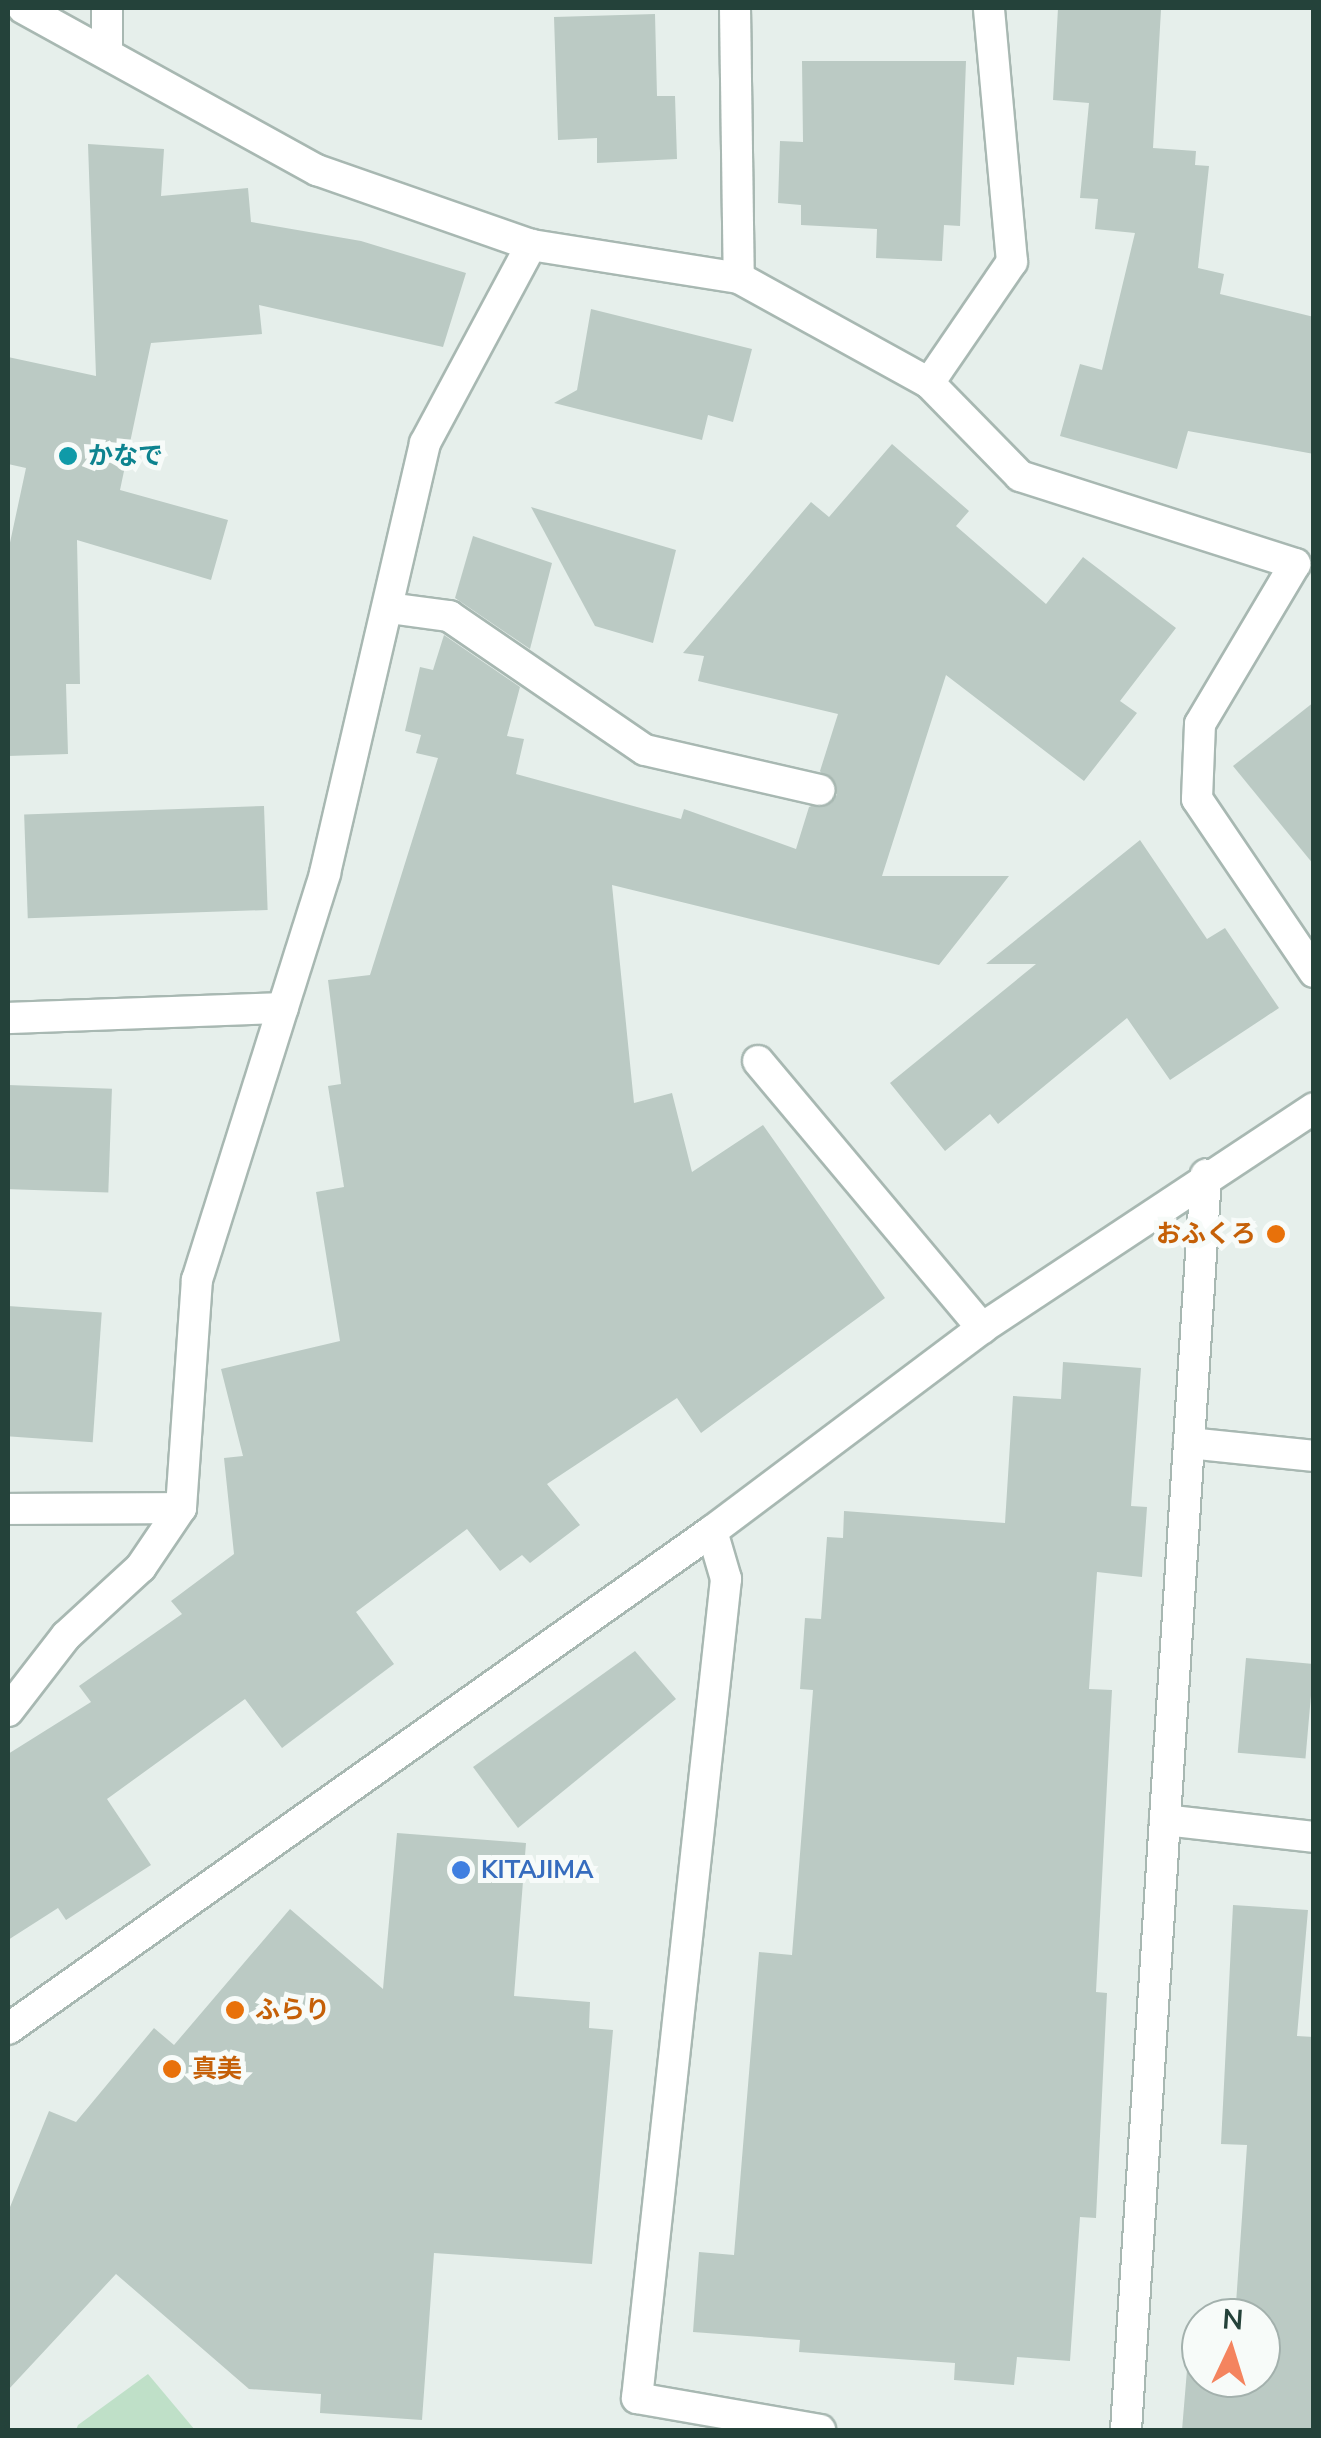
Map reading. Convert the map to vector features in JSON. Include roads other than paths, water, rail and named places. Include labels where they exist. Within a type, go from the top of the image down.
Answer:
[{"type":"street","points":[[23,8],[317,170],[531,244],[739,278],[928,383],[1020,476],[1304,566],[1200,724],[1197,799],[1314,972]]},
{"type":"street","points":[[107,8],[107,52]]},
{"type":"street","points":[[735,8],[739,278]]},
{"type":"street","points":[[928,383],[1012,262],[989,8]]},
{"type":"street","points":[[8,1711],[66,1636],[141,1566],[181,1508],[197,1280],[284,1008],[389,608],[425,443],[531,244]]},
{"type":"street","points":[[389,608],[448,616],[645,750],[819,790]]},
{"type":"street","points":[[8,1018],[284,1008]]},
{"type":"street","points":[[758,1061],[982,1328]]},
{"type":"street","points":[[8,2029],[712,1531],[982,1328],[1206,1175],[1314,1108]]},
{"type":"street","points":[[1126,2430],[1206,1175]]},
{"type":"street","points":[[1189,1442],[1314,1456]]},
{"type":"street","points":[[8,1510],[181,1508]]},
{"type":"street","points":[[712,1531],[726,1580],[637,2398],[820,2430]]},
{"type":"street","points":[[1165,1820],[1314,1837]]},
{"type":"place","name":"かなで","points":[[68,456]]},
{"type":"place","name":"おふくろ","points":[[1276,1234]]},
{"type":"place","name":"KITAJIMA","points":[[461,1870]]},
{"type":"place","name":"ふらり","points":[[235,2010]]},
{"type":"place","name":"真美","points":[[172,2069]]}]
